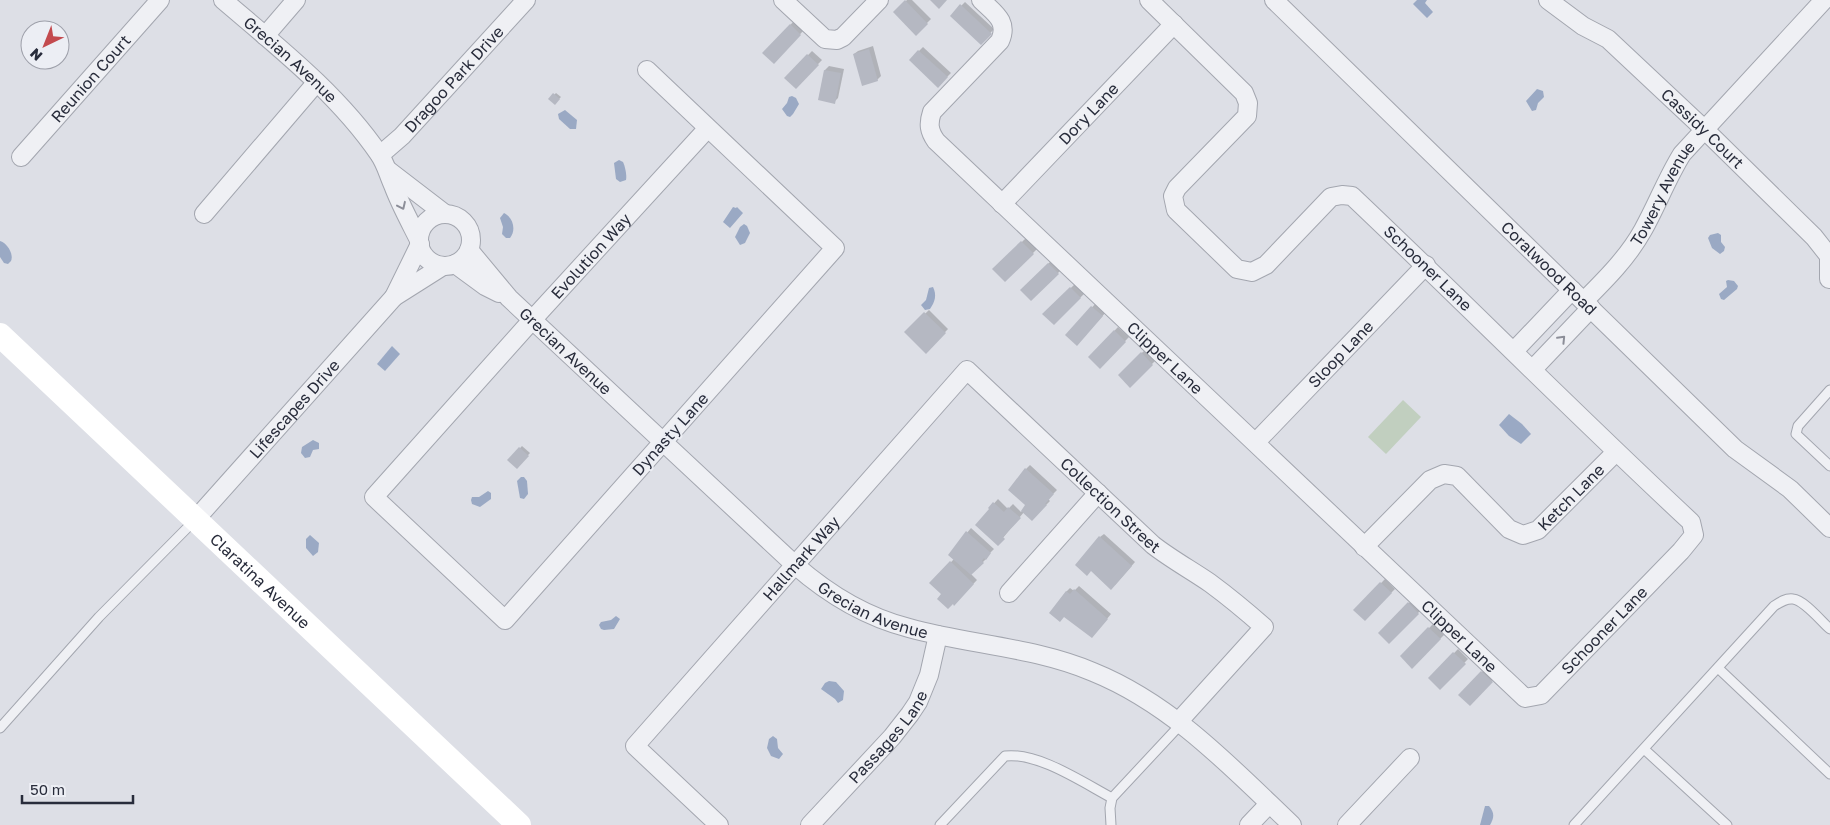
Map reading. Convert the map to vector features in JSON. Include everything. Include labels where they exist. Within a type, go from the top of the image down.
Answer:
[{"type":"main road","name":"Claratina Avenue","points":[[0,335],[519,825]]},
{"type":"street","name":"Reunion Court","points":[[21,157],[160,0]]},
{"type":"street","name":"Grecian Avenue","points":[[223,0],[316,83],[354,122],[380,155],[389,171],[392,184],[419,242]]},
{"type":"street","points":[[264,36],[296,0]]},
{"type":"street","name":"Dragoo Park Drive","points":[[380,155],[402,136],[526,0]]},
{"type":"street","points":[[783,0],[825,39],[837,40],[879,0]]},
{"type":"street","name":"Clipper Lane","points":[[982,0],[1001,19],[1004,33],[1000,41],[932,112],[929,121],[930,132],[936,141],[1525,698]]},
{"type":"street","name":"Schooner Lane","points":[[1149,0],[1244,93],[1248,103],[1247,116],[1177,188],[1173,196],[1176,210],[1237,269],[1252,272],[1266,265],[1331,197],[1352,196],[1426,265],[1616,452],[1691,522],[1694,535],[1540,695],[1525,698]]},
{"type":"street","name":"Coralwood Road","points":[[1274,0],[1735,448],[1790,489],[1830,528]]},
{"type":"street","name":"Cassidy Court","points":[[1548,0],[1583,26],[1608,40],[1814,237],[1828,256],[1829,279]]},
{"type":"street","name":"Towery Avenue","points":[[1514,351],[1582,300],[1611,274],[1643,230],[1682,154],[1819,2]]},
{"type":"street","name":"Dory Lane","points":[[1002,204],[1174,24]]},
{"type":"street","points":[[647,70],[708,128]]},
{"type":"street","points":[[204,214],[316,83]]},
{"type":"street","name":"Dynasty Lane","points":[[505,620],[836,248],[708,128]]},
{"type":"street","name":"Evolution Way","points":[[505,620],[374,498],[532,318],[708,128]]},
{"type":"street","name":"Grecian Avenue","points":[[389,171],[445,214]]},
{"type":"street","points":[[445,214],[459,218],[469,230],[471,240],[469,250],[464,258],[449,265],[435,264],[427,259],[421,250],[419,242],[421,230],[426,222],[435,216],[445,214]]},
{"type":"street","name":"Lifescapes Drive","points":[[195,520],[394,297],[419,242]]},
{"type":"street","name":"Grecian Avenue","points":[[469,250],[509,298],[795,565],[832,594],[856,608],[891,622],[938,635],[1030,652],[1062,660],[1123,686],[1152,702],[1207,745],[1292,825]]},
{"type":"street","name":"Grecian Avenue","points":[[449,265],[509,298]]},
{"type":"street","name":"Lifescapes Drive","points":[[394,297],[449,265]]},
{"type":"street","name":"Sloop Lane","points":[[1256,442],[1426,265]]},
{"type":"street","name":"Towery Avenue","points":[[1532,369],[1582,300]]},
{"type":"street","name":"Collection Street","points":[[967,370],[1153,545],[1224,593],[1264,627],[1180,723]]},
{"type":"street","name":"Hallmark Way","points":[[719,825],[635,746],[967,370]]},
{"type":"street","name":"Ketch Lane","points":[[1364,547],[1430,480],[1444,474],[1457,476],[1509,529],[1523,535],[1538,530],[1616,452]]},
{"type":"street","points":[[1009,593],[1098,493]]},
{"type":"street","name":"Passages Lane","points":[[810,825],[892,738],[910,714],[918,702],[929,675],[938,635]]},
{"type":"street","points":[[1347,825],[1410,758]]},
{"type":"street","points":[[1249,825],[1269,804]]},
{"type":"lane","points":[[1830,390],[1798,426],[1796,434],[1830,466]]},
{"type":"lane","points":[[0,728],[99,617],[195,520]]},
{"type":"lane","points":[[1574,825],[1774,606],[1784,600],[1793,599],[1804,604],[1830,629]]},
{"type":"lane","points":[[1718,668],[1830,774]]},
{"type":"lane","points":[[1111,825],[1110,808],[1112,798],[1180,723]]},
{"type":"lane","points":[[1644,749],[1727,825]]},
{"type":"lane","points":[[940,825],[1005,756],[1016,755],[1042,762],[1112,798]]},
{"type":"green space","points":[[1403,400],[1421,417],[1386,454],[1368,437]]},
{"type":"water","points":[[1417,0],[1427,0],[1425,3],[1433,12],[1427,18],[1413,4]]},
{"type":"water","points":[[1537,89],[1543,91],[1544,97],[1538,103],[1536,110],[1532,111],[1526,101]]},
{"type":"water","points":[[789,97],[796,98],[799,104],[790,117],[782,109]]},
{"type":"water","points":[[565,110],[577,120],[576,129],[570,129],[559,119],[558,114]]},
{"type":"water","points":[[619,160],[623,162],[626,176],[626,180],[620,182],[616,179],[614,163]]},
{"type":"water","points":[[733,207],[737,207],[743,213],[730,228],[723,222]]},
{"type":"water","points":[[504,213],[510,218],[513,225],[513,232],[510,238],[506,238],[502,234],[503,227],[500,218]]},
{"type":"water","points":[[744,224],[750,233],[745,243],[740,245],[735,237],[740,227]]},
{"type":"water","points":[[1718,233],[1721,235],[1721,242],[1725,247],[1724,251],[1720,254],[1712,248],[1708,238],[1710,235]]},
{"type":"water","points":[[0,241],[11,252],[12,258],[8,264],[4,263],[0,257]]},
{"type":"water","points":[[1726,281],[1734,281],[1738,286],[1724,300],[1721,299],[1719,294],[1727,287]]},
{"type":"water","points":[[933,287],[935,293],[934,301],[930,309],[925,310],[921,305],[926,300],[929,288]]},
{"type":"water","points":[[392,346],[400,354],[385,371],[377,364]]},
{"type":"water","points":[[1509,414],[1531,434],[1521,444],[1509,436],[1499,425]]},
{"type":"water","points":[[313,440],[319,443],[319,449],[313,450],[310,457],[305,458],[301,453],[302,447]]},
{"type":"water","points":[[524,477],[527,481],[528,494],[524,499],[520,498],[517,481]]},
{"type":"water","points":[[488,491],[491,493],[491,499],[480,507],[472,504],[472,497],[479,497]]},
{"type":"water","points":[[310,535],[319,543],[318,552],[313,556],[306,548],[306,539]]},
{"type":"water","points":[[616,616],[620,619],[614,629],[601,629],[599,625],[601,622],[611,620]]},
{"type":"water","points":[[829,681],[836,682],[844,691],[843,700],[838,703],[821,689]]},
{"type":"water","points":[[773,736],[777,739],[778,748],[783,754],[779,759],[771,756],[767,748],[769,739]]},
{"type":"water","points":[[1485,806],[1489,806],[1491,809],[1493,818],[1490,825],[1480,825]]},
{"type":"building","points":[[905,0],[928,24],[916,36],[893,12]]},
{"type":"building","points":[[930,0],[947,0],[939,9]]},
{"type":"building","points":[[960,4],[992,34],[981,45],[950,16]]},
{"type":"building","points":[[790,24],[801,35],[774,64],[762,53]]},
{"type":"building","points":[[869,49],[878,81],[862,86],[853,54]]},
{"type":"building","points":[[918,50],[948,77],[938,88],[909,60]]},
{"type":"building","points":[[807,54],[819,65],[796,89],[784,78]]},
{"type":"building","points":[[824,70],[841,73],[835,104],[818,100]]},
{"type":"building","points":[[553,93],[560,99],[555,105],[548,99]]},
{"type":"building","points":[[1021,241],[1034,254],[1005,282],[992,269]]},
{"type":"building","points":[[1048,263],[1059,274],[1031,301],[1020,290]]},
{"type":"building","points":[[1070,287],[1081,298],[1054,325],[1042,314]]},
{"type":"building","points":[[1091,306],[1103,316],[1077,346],[1065,335]]},
{"type":"building","points":[[924,312],[946,333],[926,354],[904,332]]},
{"type":"building","points":[[1114,330],[1126,342],[1100,369],[1088,357]]},
{"type":"building","points":[[1141,352],[1153,365],[1130,388],[1118,375]]},
{"type":"building","points":[[519,447],[529,456],[517,469],[507,460]]},
{"type":"building","points":[[1025,468],[1054,494],[1045,504],[1047,505],[1032,521],[1021,511],[1025,505],[1008,490]]},
{"type":"building","points":[[993,502],[1004,512],[1008,507],[1021,518],[1003,537],[1005,539],[998,546],[975,525]]},
{"type":"building","points":[[966,531],[991,553],[986,560],[984,558],[982,561],[984,563],[971,575],[948,555]]},
{"type":"building","points":[[1099,536],[1132,566],[1111,590],[1091,571],[1087,576],[1075,565]]},
{"type":"building","points":[[950,561],[974,584],[954,606],[953,604],[948,609],[937,599],[941,594],[929,583]]},
{"type":"building","points":[[1380,582],[1392,593],[1365,621],[1353,610]]},
{"type":"building","points":[[1074,589],[1108,619],[1092,638],[1064,617],[1060,622],[1049,613],[1066,591],[1070,594]]},
{"type":"building","points":[[1408,602],[1419,614],[1389,644],[1378,633]]},
{"type":"building","points":[[1428,627],[1441,639],[1412,669],[1400,656]]},
{"type":"building","points":[[1453,652],[1466,664],[1440,690],[1428,678]]},
{"type":"building","points":[[1481,671],[1493,682],[1470,706],[1458,695]]}]
